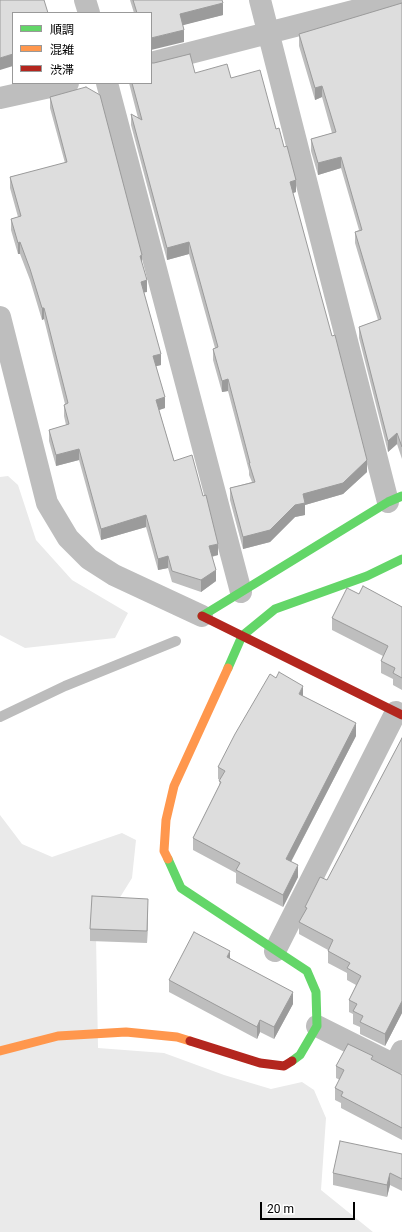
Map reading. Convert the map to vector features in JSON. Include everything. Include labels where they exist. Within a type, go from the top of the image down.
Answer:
[{"type":"street","points":[[85,0],[89,12]]},
{"type":"street","points":[[202,616],[395,499],[260,0]]},
{"type":"street","points":[[152,63],[396,0]]},
{"type":"street","points":[[0,98],[63,84]]},
{"type":"street","points":[[107,84],[241,592]]},
{"type":"street","points":[[0,316],[47,503],[68,538],[89,559],[114,575],[202,616],[399,714],[275,951]]},
{"type":"street","points":[[0,1051],[58,1036],[126,1032],[176,1037],[260,1063],[284,1066],[300,1055],[317,1026],[316,992],[307,971],[181,888],[164,851],[166,820],[174,786],[242,636],[275,609],[367,576],[402,559]]},
{"type":"street","points":[[317,1026],[400,1061]]},
{"type":"shaded area","points":[[8,476],[18,485],[36,540],[72,580],[128,613],[115,638],[25,648],[0,635],[0,477]]},
{"type":"shaded area","points":[[0,815],[22,844],[52,857],[122,833],[136,840],[132,878],[96,936],[98,1048],[164,1053],[224,1075],[271,1089],[302,1082],[314,1090],[326,1118],[321,1190],[373,1232],[0,1232]]},
{"type":"building","points":[[0,0],[44,0],[48,12],[12,12],[12,54],[0,58]]},
{"type":"building","points":[[133,0],[222,0],[223,3],[180,14],[184,30],[152,38],[152,12],[137,12]]},
{"type":"building","points":[[402,3],[402,447],[397,433],[388,441],[359,327],[381,319],[355,232],[362,230],[341,157],[318,163],[311,139],[336,132],[322,86],[315,88],[299,34]]},
{"type":"building","points":[[190,54],[195,73],[227,64],[231,78],[260,70],[276,129],[279,128],[284,147],[287,146],[296,180],[290,182],[332,336],[335,335],[367,460],[343,483],[303,494],[305,503],[295,505],[270,530],[243,537],[230,488],[255,482],[228,379],[222,381],[213,349],[218,347],[189,242],[167,248],[131,114],[142,120],[132,84],[152,84],[152,63]]},
{"type":"building","points":[[86,87],[100,95],[142,255],[140,256],[147,280],[141,282],[161,354],[153,356],[165,397],[156,400],[174,461],[192,455],[203,496],[206,495],[218,544],[209,546],[216,570],[201,580],[172,571],[168,556],[158,559],[146,515],[101,529],[79,449],[56,455],[49,430],[69,424],[64,405],[68,403],[44,308],[42,308],[30,269],[20,242],[18,243],[11,219],[21,216],[10,177],[67,162],[50,97]]},
{"type":"building","points":[[363,586],[402,607],[402,678],[393,673],[395,668],[381,661],[388,646],[332,618],[347,588],[359,594]]},
{"type":"building","points":[[279,672],[303,686],[299,694],[356,723],[286,859],[298,865],[283,895],[236,870],[240,863],[193,838],[221,782],[219,781],[225,771],[218,767],[235,734],[270,674],[276,678]]},
{"type":"building","points":[[402,738],[402,1001],[385,1034],[360,1022],[363,1016],[353,1011],[357,1004],[349,1000],[361,976],[347,968],[350,963],[328,951],[333,940],[299,922],[307,908],[305,907],[320,877],[327,880]]},
{"type":"building","points":[[92,896],[148,899],[147,931],[90,929]]},
{"type":"building","points":[[194,932],[230,951],[227,957],[293,992],[274,1027],[260,1020],[257,1027],[169,980]]},
{"type":"building","points":[[348,1044],[373,1056],[371,1059],[402,1075],[402,1128],[341,1096],[343,1092],[335,1088],[344,1070],[336,1066]]},
{"type":"building","points":[[340,1141],[402,1154],[402,1179],[390,1173],[387,1185],[333,1173]]},
{"type":"waterway","points":[[0,717],[65,686],[176,641]]},
{"type":"traffic: fast","points":[[202,616],[388,502],[402,496]]},
{"type":"traffic: fast","points":[[228,668],[242,636],[275,609],[367,576],[402,559]]},
{"type":"traffic: fast","points":[[168,859],[181,888],[307,971],[316,992],[317,1026],[300,1055],[292,1061]]},
{"type":"traffic: slow","points":[[168,859],[164,851],[166,820],[174,786],[228,668]]},
{"type":"traffic: slow","points":[[0,1051],[58,1036],[126,1032],[177,1037],[190,1041]]},
{"type":"traffic: jam","points":[[202,616],[402,715]]},
{"type":"traffic: jam","points":[[190,1041],[260,1063],[284,1066],[292,1061]]}]
